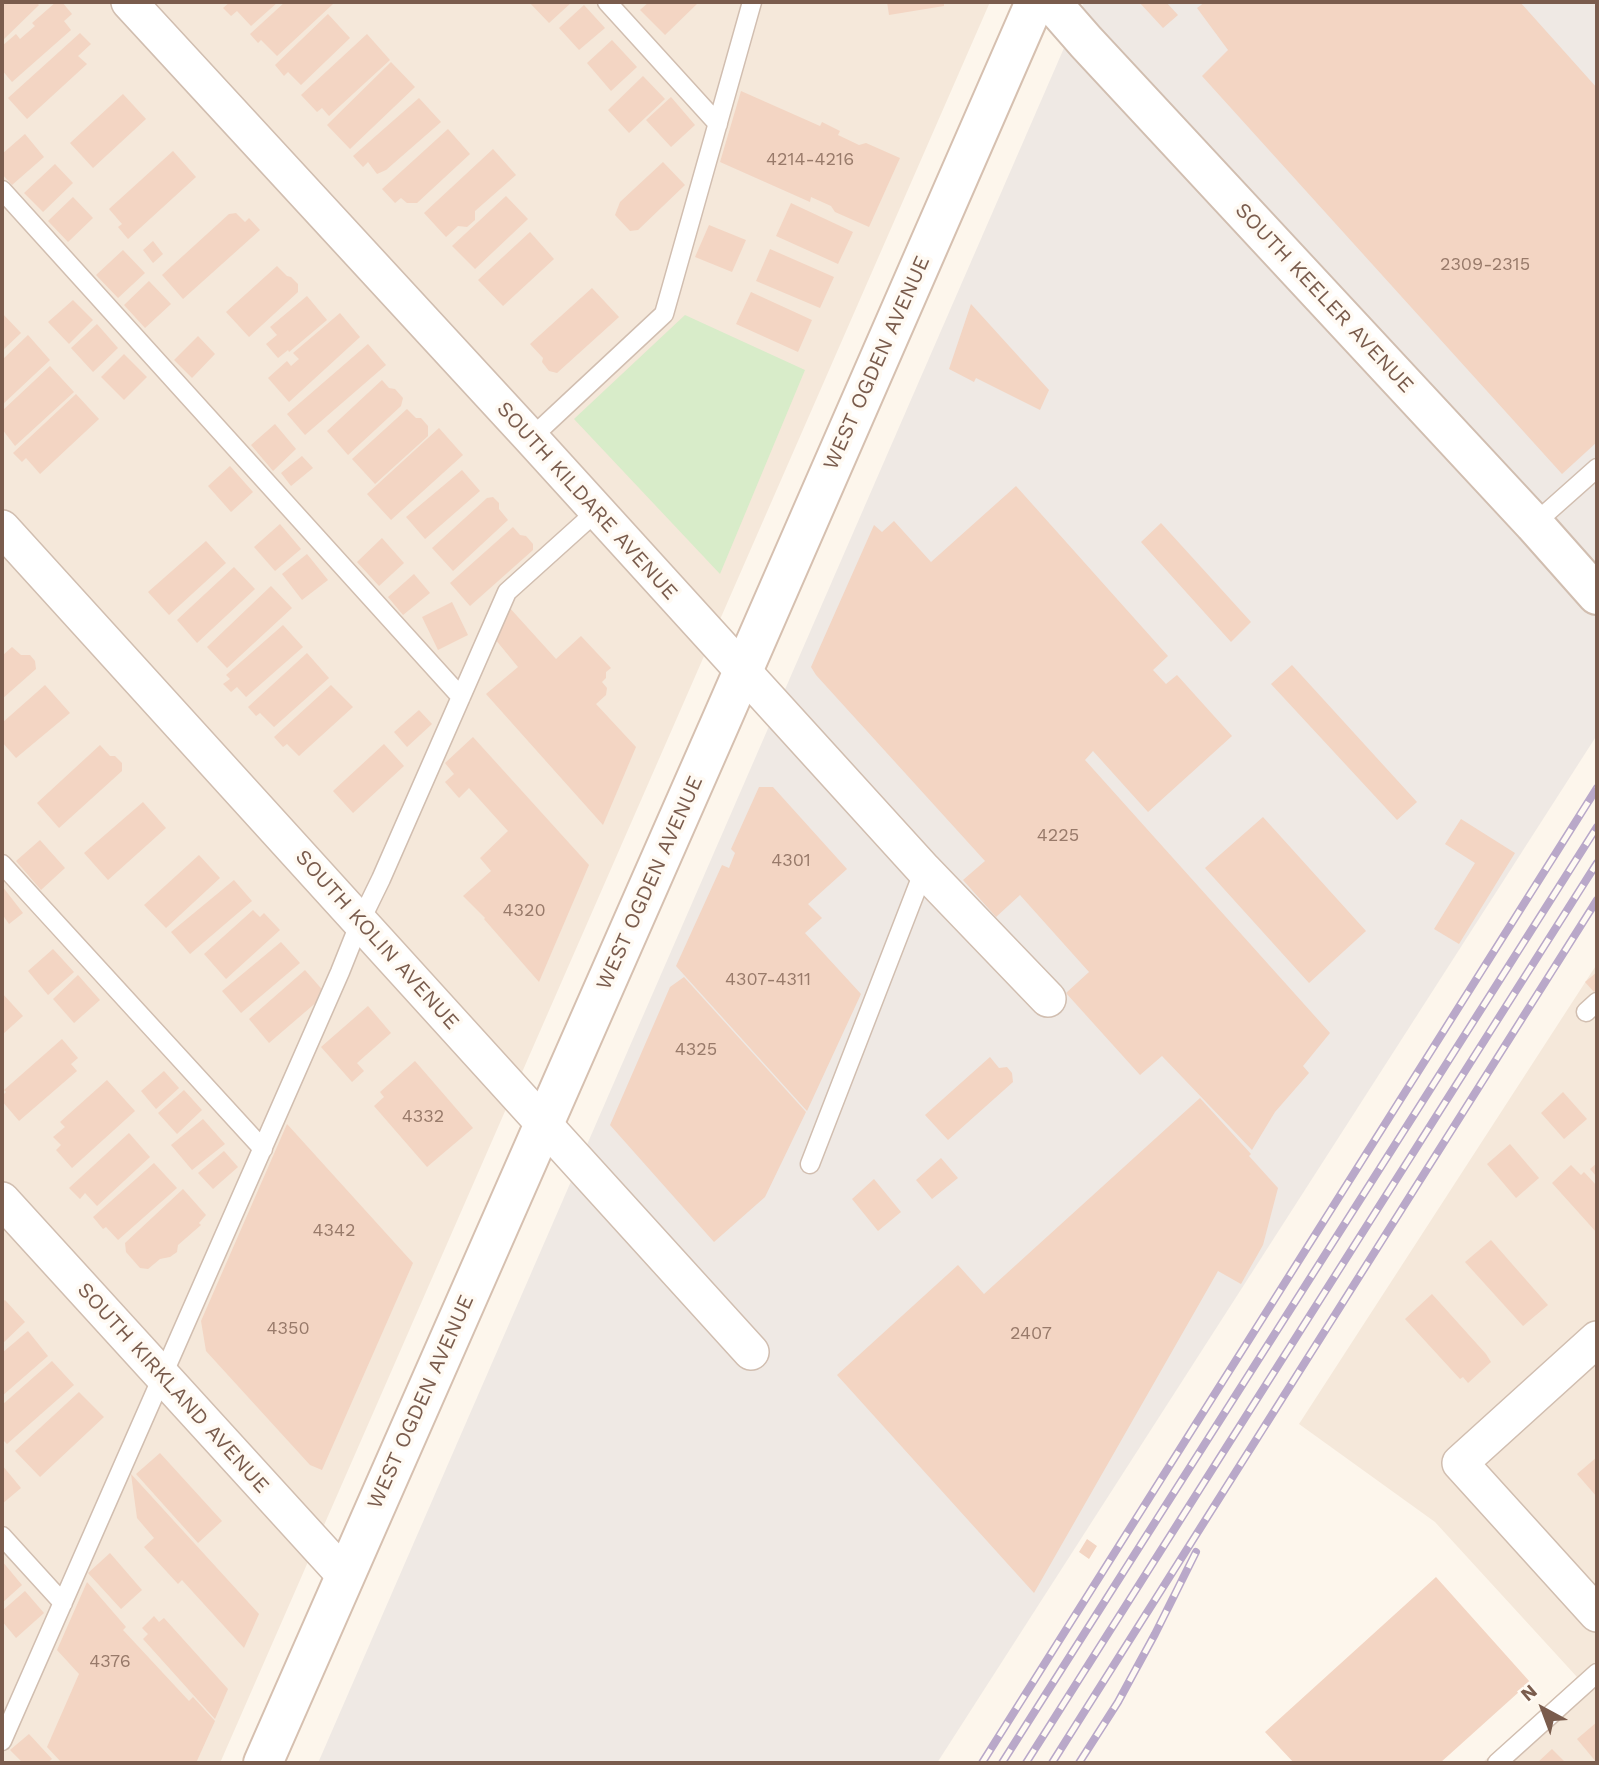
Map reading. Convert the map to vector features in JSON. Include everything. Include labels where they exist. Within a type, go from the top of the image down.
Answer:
[{"type":"main road","name":"WEST OGDEN AVENUE","points":[[263,1763],[1035,2]]},
{"type":"main road","name":"SOUTH KEELER AVENUE","points":[[1051,2],[1597,595]]},
{"type":"street","name":"SOUTH KILDARE AVENUE","points":[[129,2],[924,870],[1048,999]]},
{"type":"street","name":"SOUTH KOLIN AVENUE","points":[[2,528],[751,1352]]},
{"type":"street","name":"SOUTH KIRKLAND AVENUE","points":[[2,1200],[345,1576]]},
{"type":"street","points":[[1597,1339],[1460,1463],[1597,1614]]},
{"type":"lane","points":[[607,2],[718,124]]},
{"type":"lane","points":[[531,438],[664,314],[752,2]]},
{"type":"lane","points":[[2,190],[461,697]]},
{"type":"lane","points":[[1534,524],[1597,468]]},
{"type":"lane","points":[[2,1741],[507,592],[597,511]]},
{"type":"lane","points":[[2,864],[262,1149]]},
{"type":"lane","points":[[810,1164],[924,870]]},
{"type":"lane","points":[[2,1536],[63,1603]]},
{"type":"lane","points":[[1497,1763],[1597,1674]]},
{"type":"shaded area","points":[[2,2],[990,2],[220,1763],[2,1763]]},
{"type":"shaded area","points":[[1084,2],[1597,2],[1597,735],[937,1763],[318,1763]]},
{"type":"shaded area","points":[[1597,964],[1597,1763],[1482,1763],[1577,1677],[1435,1522],[1299,1424]]},
{"type":"green space","points":[[685,315],[805,370],[720,574],[574,419]]},
{"type":"building","points":[[2,2],[36,2],[39,5],[2,41]]},
{"type":"building","points":[[56,2],[62,2],[72,14],[64,21],[71,30],[12,82],[2,70],[2,46],[16,34],[20,39],[35,26],[32,23]]},
{"type":"building","points":[[230,2],[278,2],[251,26],[237,11],[231,16],[223,8]]},
{"type":"building","points":[[285,2],[333,4],[277,56],[261,40],[258,43],[250,34]]},
{"type":"building","points":[[529,2],[572,2],[549,23]]},
{"type":"building","points":[[649,2],[699,2],[665,35],[640,10]]},
{"type":"building","points":[[887,2],[944,2],[944,6],[889,15]]},
{"type":"building","points":[[1139,2],[1166,2],[1178,15],[1163,28]]},
{"type":"building","points":[[1205,2],[1520,2],[1597,88],[1597,442],[1562,474],[1202,76],[1228,50],[1197,8]]},
{"type":"building","points":[[584,5],[605,28],[579,50],[559,28]]},
{"type":"building","points":[[328,14],[350,38],[301,85],[288,72],[284,76],[275,65]]},
{"type":"building","points":[[80,33],[91,44],[78,56],[87,64],[27,119],[8,98]]},
{"type":"building","points":[[367,34],[390,60],[329,116],[322,108],[317,112],[301,95]]},
{"type":"building","points":[[612,40],[637,67],[611,91],[587,63]]},
{"type":"building","points":[[391,62],[415,87],[350,149],[327,125]]},
{"type":"building","points":[[643,76],[665,99],[629,133],[608,110]]},
{"type":"building","points":[[741,91],[820,126],[822,122],[840,131],[838,135],[859,145],[866,143],[900,158],[869,227],[835,212],[831,206],[811,197],[810,202],[720,162]]},
{"type":"building","points":[[123,94],[146,119],[93,168],[70,143]]},
{"type":"building","points":[[671,97],[695,125],[671,147],[646,120]]},
{"type":"building","points":[[419,98],[441,122],[386,170],[377,174],[368,162],[363,167],[353,156]]},
{"type":"building","points":[[448,129],[470,154],[417,203],[407,203],[401,198],[395,203],[382,189]]},
{"type":"building","points":[[25,134],[44,157],[12,185],[2,174],[2,154]]},
{"type":"building","points":[[493,149],[516,175],[475,211],[475,220],[467,227],[458,226],[446,237],[424,213]]},
{"type":"building","points":[[173,151],[196,177],[128,239],[118,227],[122,224],[109,209]]},
{"type":"building","points":[[663,162],[685,185],[638,230],[630,231],[615,215],[620,202]]},
{"type":"building","points":[[55,164],[73,183],[43,212],[24,193]]},
{"type":"building","points":[[506,196],[528,219],[475,269],[452,246]]},
{"type":"building","points":[[73,197],[93,218],[68,242],[48,221]]},
{"type":"building","points":[[791,203],[853,232],[838,264],[776,236]]},
{"type":"building","points":[[236,213],[245,222],[249,218],[260,230],[183,299],[162,275],[229,214]]},
{"type":"building","points":[[709,225],[746,240],[732,272],[695,257]]},
{"type":"building","points":[[530,232],[554,259],[503,306],[478,280]]},
{"type":"building","points":[[153,241],[163,254],[153,263],[143,250]]},
{"type":"building","points":[[770,249],[834,277],[820,308],[756,281]]},
{"type":"building","points":[[123,250],[145,273],[118,298],[96,275]]},
{"type":"building","points":[[277,266],[298,284],[298,292],[249,337],[226,312]]},
{"type":"building","points":[[149,281],[171,304],[145,328],[124,305]]},
{"type":"building","points":[[592,288],[619,317],[557,373],[549,371],[542,362],[543,358],[530,344]]},
{"type":"building","points":[[751,292],[812,320],[798,352],[736,324]]},
{"type":"building","points":[[307,296],[327,320],[278,358],[266,344],[277,335],[270,327]]},
{"type":"building","points":[[73,300],[93,320],[69,344],[48,322]]},
{"type":"building","points":[[971,304],[1049,390],[1040,410],[976,378],[974,382],[949,369]]},
{"type":"building","points":[[2,313],[21,333],[2,351]]},
{"type":"building","points":[[340,313],[360,337],[289,402],[268,378],[287,361],[291,366],[299,359],[293,353]]},
{"type":"building","points":[[97,324],[118,348],[93,372],[71,348]]},
{"type":"building","points":[[28,335],[50,360],[2,405],[2,360]]},
{"type":"building","points":[[198,336],[215,354],[192,378],[174,360]]},
{"type":"building","points":[[368,344],[386,365],[305,435],[287,414]]},
{"type":"building","points":[[124,354],[147,377],[124,400],[101,377]]},
{"type":"building","points":[[50,366],[74,392],[15,446],[2,429],[2,411]]},
{"type":"building","points":[[382,380],[403,398],[401,406],[348,455],[327,431]]},
{"type":"building","points":[[76,394],[99,419],[40,474],[26,458],[22,462],[13,453]]},
{"type":"building","points":[[407,409],[428,426],[428,436],[375,484],[352,459]]},
{"type":"building","points":[[275,424],[296,449],[273,471],[251,445]]},
{"type":"building","points":[[439,428],[463,455],[391,520],[367,494]]},
{"type":"building","points":[[302,456],[313,468],[291,486],[281,473]]},
{"type":"building","points":[[230,466],[253,492],[231,512],[208,486]]},
{"type":"building","points":[[462,470],[480,491],[425,539],[406,517]]},
{"type":"building","points":[[1016,486],[1168,656],[1153,670],[1166,684],[1177,675],[1232,736],[1148,812],[1093,751],[1085,760],[1330,1033],[1303,1066],[1309,1073],[1275,1112],[1252,1150],[1162,1056],[1140,1075],[1066,993],[1089,972],[1020,895],[996,917],[963,880],[985,861],[811,667],[874,525],[882,532],[894,521],[931,562]]},
{"type":"building","points":[[493,497],[508,520],[453,571],[432,548],[487,498]]},
{"type":"building","points":[[1161,523],[1251,622],[1231,642],[1141,542]]},
{"type":"building","points":[[280,524],[301,549],[275,571],[254,547]]},
{"type":"building","points":[[513,527],[533,544],[533,550],[470,606],[450,583]]},
{"type":"building","points":[[382,538],[404,563],[379,586],[357,562]]},
{"type":"building","points":[[206,541],[226,563],[169,615],[148,592]]},
{"type":"building","points":[[307,554],[328,580],[302,600],[282,574]]},
{"type":"building","points":[[234,567],[255,589],[197,643],[177,620]]},
{"type":"building","points":[[414,574],[430,593],[403,615],[388,597]]},
{"type":"building","points":[[271,586],[292,608],[227,668],[207,647]]},
{"type":"building","points":[[452,602],[468,635],[438,650],[422,617]]},
{"type":"building","points":[[508,606],[556,659],[581,636],[611,668],[602,682],[607,688],[606,695],[596,704],[636,747],[603,825],[486,694],[518,667],[495,639]]},
{"type":"building","points":[[283,625],[303,647],[246,697],[237,687],[231,692],[223,684],[230,679],[226,675]]},
{"type":"building","points":[[12,647],[21,655],[30,655],[35,661],[36,669],[2,699],[2,656]]},
{"type":"building","points":[[307,653],[329,678],[274,727],[260,713],[256,716],[248,707]]},
{"type":"building","points":[[1292,665],[1417,802],[1397,820],[1271,684]]},
{"type":"building","points":[[45,685],[70,713],[16,758],[2,742],[2,723]]},
{"type":"building","points":[[331,685],[353,707],[299,756],[287,744],[283,747],[274,737]]},
{"type":"building","points":[[419,710],[432,724],[407,747],[394,732]]},
{"type":"building","points":[[473,737],[589,865],[539,982],[463,896],[491,871],[480,858],[508,831],[469,788],[459,798],[445,782],[454,774],[445,763]]},
{"type":"building","points":[[384,744],[404,766],[353,813],[333,791]]},
{"type":"building","points":[[100,745],[110,756],[115,756],[122,763],[122,771],[59,828],[37,803]]},
{"type":"building","points":[[759,787],[773,787],[847,869],[808,904],[822,918],[805,933],[861,994],[807,1111],[676,966],[722,865],[729,868],[735,853],[731,849]]},
{"type":"building","points":[[143,802],[166,828],[108,880],[84,853]]},
{"type":"building","points":[[1263,817],[1366,931],[1309,983],[1205,868]]},
{"type":"building","points":[[1461,819],[1515,853],[1459,944],[1434,929],[1475,863],[1445,844]]},
{"type":"building","points":[[40,840],[65,868],[41,890],[16,861]]},
{"type":"building","points":[[199,855],[220,878],[166,928],[144,905]]},
{"type":"building","points":[[234,880],[252,901],[190,954],[171,932]]},
{"type":"building","points":[[2,886],[23,913],[9,924],[2,914]]},
{"type":"building","points":[[253,910],[260,917],[264,913],[280,930],[226,979],[204,954]]},
{"type":"building","points":[[281,942],[300,963],[241,1013],[222,991]]},
{"type":"building","points":[[53,949],[74,972],[48,995],[28,971]]},
{"type":"building","points":[[305,970],[326,994],[269,1043],[249,1019]]},
{"type":"building","points":[[1597,972],[1597,989],[1594,992],[1585,982]]},
{"type":"building","points":[[78,975],[100,1000],[74,1023],[53,999]]},
{"type":"building","points":[[684,977],[806,1112],[765,1197],[714,1242],[610,1125],[670,987]]},
{"type":"building","points":[[2,993],[23,1016],[2,1035]]},
{"type":"building","points":[[368,1006],[391,1033],[357,1063],[364,1071],[352,1082],[321,1047]]},
{"type":"building","points":[[62,1039],[78,1058],[71,1064],[77,1071],[19,1121],[2,1101],[6,1092],[4,1090]]},
{"type":"building","points":[[990,1057],[999,1068],[1007,1067],[1012,1073],[1013,1082],[948,1140],[925,1115]]},
{"type":"building","points":[[415,1061],[473,1128],[427,1167],[374,1106],[384,1097],[380,1092]]},
{"type":"building","points":[[164,1071],[179,1088],[156,1109],[141,1091]]},
{"type":"building","points":[[107,1080],[135,1111],[72,1168],[56,1150],[61,1145],[53,1137],[65,1127],[60,1122]]},
{"type":"building","points":[[184,1090],[202,1110],[177,1134],[158,1113]]},
{"type":"building","points":[[1563,1092],[1587,1119],[1564,1139],[1541,1113]]},
{"type":"building","points":[[1200,1098],[1278,1188],[1263,1245],[1241,1284],[1218,1271],[1034,1593],[837,1375],[958,1265],[984,1294]]},
{"type":"building","points":[[203,1119],[225,1144],[192,1170],[171,1145]]},
{"type":"building","points":[[287,1124],[413,1263],[322,1470],[310,1465],[206,1351],[201,1321]]},
{"type":"building","points":[[129,1133],[150,1157],[97,1206],[85,1193],[80,1199],[69,1188]]},
{"type":"building","points":[[1510,1144],[1539,1178],[1516,1198],[1487,1164]]},
{"type":"building","points":[[224,1151],[238,1167],[213,1189],[198,1173]]},
{"type":"building","points":[[941,1158],[958,1178],[932,1199],[916,1180]]},
{"type":"building","points":[[154,1163],[177,1188],[118,1240],[93,1217]]},
{"type":"building","points":[[1597,1163],[1597,1177],[1590,1169]]},
{"type":"building","points":[[1571,1165],[1581,1175],[1584,1172],[1597,1186],[1597,1233],[1552,1183]]},
{"type":"building","points":[[874,1179],[901,1212],[878,1231],[852,1199]]},
{"type":"building","points":[[183,1189],[206,1215],[199,1223],[201,1225],[178,1245],[177,1252],[170,1257],[160,1259],[148,1269],[140,1268],[126,1252],[125,1243]]},
{"type":"building","points":[[1491,1240],[1548,1305],[1523,1326],[1465,1262]]},
{"type":"building","points":[[1432,1294],[1491,1362],[1468,1383],[1463,1377],[1460,1379],[1405,1319]]},
{"type":"building","points":[[5,1300],[25,1322],[2,1344],[2,1302]]},
{"type":"building","points":[[28,1331],[48,1356],[2,1396],[2,1353]]},
{"type":"building","points":[[52,1361],[74,1385],[7,1444],[2,1439],[2,1405]]},
{"type":"building","points":[[79,1392],[104,1417],[40,1477],[15,1451]]},
{"type":"building","points":[[160,1453],[222,1521],[198,1543],[136,1474]]},
{"type":"building","points":[[1597,1457],[1597,1497],[1577,1474]]},
{"type":"building","points":[[2,1465],[21,1488],[2,1504]]},
{"type":"building","points":[[131,1474],[259,1614],[244,1648],[182,1580],[178,1584],[144,1547],[154,1538],[137,1518]]},
{"type":"building","points":[[1087,1539],[1097,1546],[1089,1559],[1079,1552]]},
{"type":"building","points":[[110,1553],[142,1590],[121,1609],[88,1573]]},
{"type":"building","points":[[2,1561],[22,1585],[2,1603]]},
{"type":"building","points":[[1436,1577],[1530,1682],[1440,1763],[1294,1763],[1265,1732]]},
{"type":"building","points":[[87,1582],[126,1627],[123,1630],[189,1701],[193,1697],[215,1721],[196,1763],[62,1763],[47,1747],[79,1674],[57,1650]]},
{"type":"building","points":[[25,1591],[44,1613],[16,1638],[2,1621],[2,1611]]},
{"type":"building","points":[[154,1616],[159,1622],[164,1618],[228,1689],[215,1719],[143,1639],[148,1634],[142,1628]]},
{"type":"building","points":[[1597,1722],[1597,1763],[1577,1739]]},
{"type":"building","points":[[29,1734],[52,1759],[47,1763],[23,1763],[10,1750]]},
{"type":"building","points":[[1552,1749],[1566,1763],[1537,1763]]},
{"type":"railway","points":[[982,1763],[1597,788]]},
{"type":"railway","points":[[1002,1763],[1597,827]]},
{"type":"railway","points":[[1026,1763],[1597,863]]},
{"type":"railway","points":[[1052,1763],[1597,900]]},
{"type":"railway","points":[[1079,1763],[1118,1702],[1196,1552]]}]
